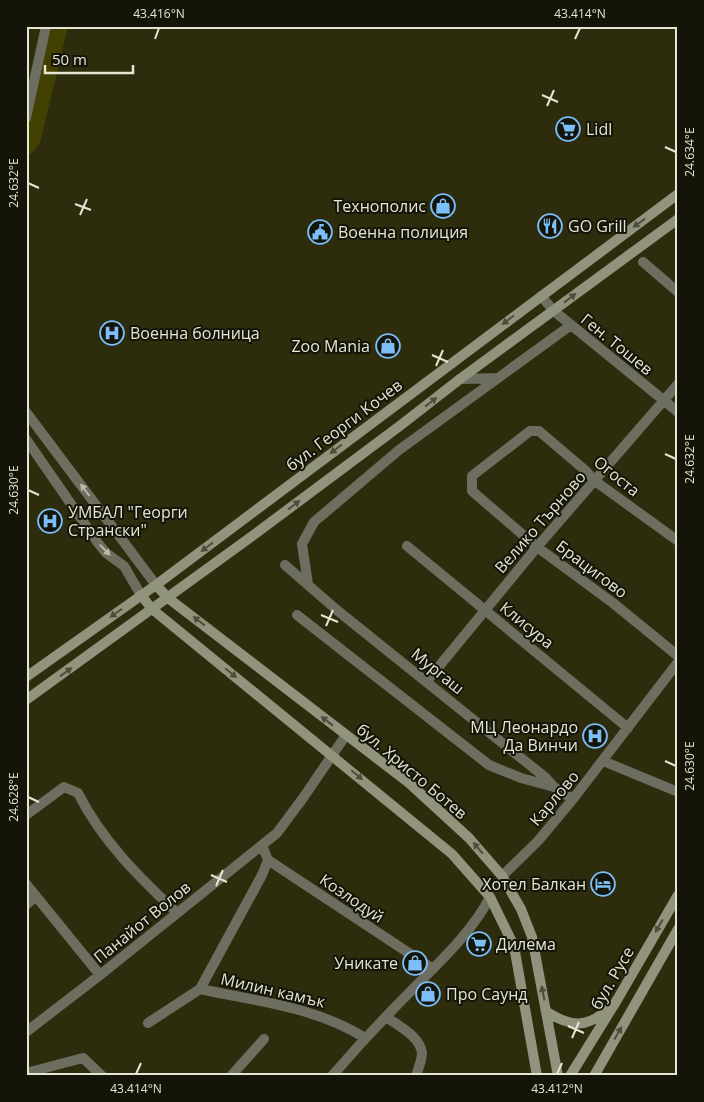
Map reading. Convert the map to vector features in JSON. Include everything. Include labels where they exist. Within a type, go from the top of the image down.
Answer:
[{"type":"main road","name":"бул. Георги Кочев","points":[[26,677],[156,585],[678,194]]},
{"type":"main road","name":"бул. Георги Кочев","points":[[26,700],[168,598],[460,379],[678,220]]},
{"type":"main road","name":"бул. Христо Ботев","points":[[156,585],[168,598],[409,783],[469,838],[502,876],[520,909],[532,937],[558,1076]]},
{"type":"main road","points":[[141,595],[152,609],[332,754],[452,854],[490,897],[514,946],[537,1076]]},
{"type":"main road","name":"бул. Русе","points":[[570,1076],[678,895]]},
{"type":"main road","name":"бул. Русе","points":[[594,1076],[678,929]]},
{"type":"main road","points":[[547,1012],[563,1022],[575,1024],[594,1019],[617,1000]]},
{"type":"street","points":[[26,118],[46,26]]},
{"type":"street","points":[[643,262],[678,292]]},
{"type":"street","name":"Ген. Тошев","points":[[541,296],[554,311],[678,412]]},
{"type":"street","points":[[308,584],[302,544],[314,522],[400,450],[571,325]]},
{"type":"street","points":[[460,379],[497,378]]},
{"type":"street","name":"Велико Търново","points":[[427,681],[538,547],[678,384]]},
{"type":"street","points":[[26,412],[156,585]]},
{"type":"street","name":"Брацигово","points":[[539,431],[530,431],[472,476],[472,491],[538,547],[613,603],[678,656]]},
{"type":"street","name":"Огоста","points":[[539,431],[595,481],[678,541]]},
{"type":"street","points":[[26,439],[98,543],[124,566],[141,595]]},
{"type":"street","name":"Клисура","points":[[407,546],[628,728]]},
{"type":"street","name":"Мургаш","points":[[285,565],[338,611],[546,778],[554,787],[573,799]]},
{"type":"street","points":[[297,615],[489,765],[521,778],[554,787]]},
{"type":"street","name":"Карлово","points":[[502,876],[538,840],[573,799],[678,662]]},
{"type":"street","name":"Панайот Волов","points":[[26,1032],[262,846],[276,832],[303,798],[346,735]]},
{"type":"street","points":[[602,761],[678,792]]},
{"type":"street","points":[[26,815],[64,787],[78,794],[90,816],[133,872],[177,913]]},
{"type":"street","points":[[148,1023],[200,988],[262,874],[268,860],[262,846]]},
{"type":"street","name":"Козлодуй","points":[[268,860],[433,969]]},
{"type":"street","points":[[26,884],[100,975]]},
{"type":"street","points":[[26,905],[36,896]]},
{"type":"street","points":[[332,1076],[365,1038],[433,969],[481,915],[490,897]]},
{"type":"street","name":"Милин камък","points":[[200,988],[321,1017],[365,1038]]},
{"type":"street","points":[[386,1017],[414,1038],[420,1045],[422,1054],[416,1076]]},
{"type":"street","points":[[232,1076],[264,1039]]},
{"type":"street","points":[[26,1073],[83,1058],[102,1076]]},
{"type":"shaded area","points":[[42,26],[68,26],[40,143],[26,159],[26,95]]},
{"type":"place","name":"Lidl","points":[[568,129]]},
{"type":"place","name":"Технополис","points":[[443,206]]},
{"type":"place","name":"GO Grill","points":[[550,226]]},
{"type":"place","name":"Военна полиция","points":[[320,232]]},
{"type":"place","name":"Военна болница","points":[[112,333]]},
{"type":"place","name":"Zoo Mania","points":[[388,346]]},
{"type":"place","name":"УМБАЛ \"Георги Странски\"","points":[[50,521]]},
{"type":"place","name":"МЦ Леонардо Да Винчи","points":[[595,736]]},
{"type":"place","name":"Хотел Балкан","points":[[603,884]]},
{"type":"place","name":"Дилема","points":[[479,944]]},
{"type":"place","name":"Уникате","points":[[415,963]]},
{"type":"place","name":"Про Саунд","points":[[428,994]]}]
